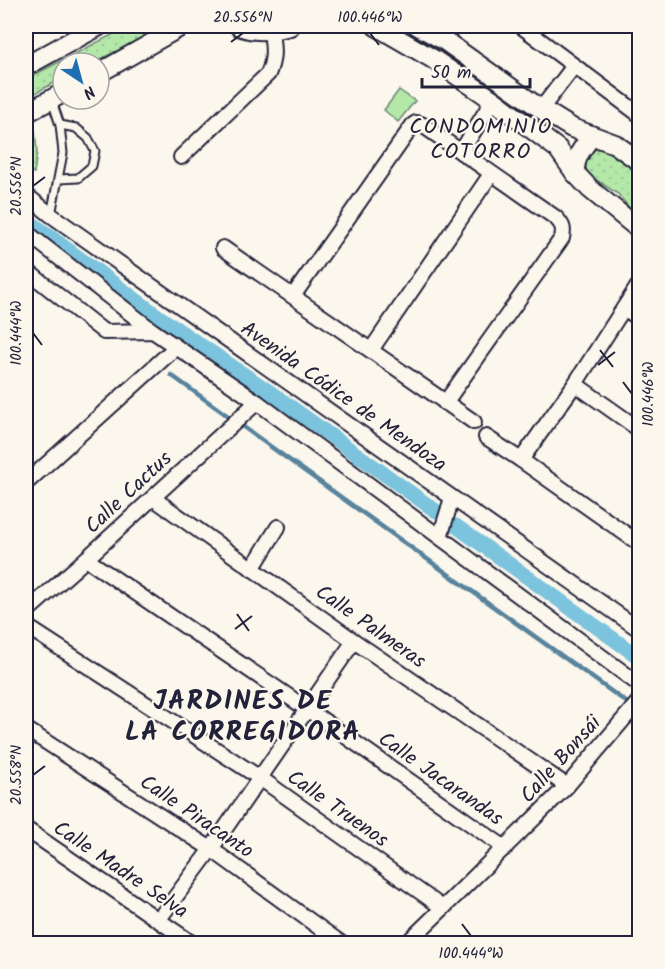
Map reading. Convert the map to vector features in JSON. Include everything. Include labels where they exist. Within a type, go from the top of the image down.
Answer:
[{"type":"street","points":[[26,66],[99,26]]},
{"type":"street","points":[[111,66],[182,26]]},
{"type":"street","points":[[239,26],[271,31],[290,26]]},
{"type":"street","points":[[376,26],[433,59],[558,149],[590,189],[639,230]]},
{"type":"street","points":[[418,26],[445,41],[541,109],[572,128],[615,144],[639,162]]},
{"type":"street","points":[[521,26],[639,115]]},
{"type":"street","points":[[181,157],[268,74],[274,53],[271,31]]},
{"type":"street","points":[[541,109],[574,66]]},
{"type":"street","points":[[26,112],[51,99]]},
{"type":"street","points":[[461,152],[493,100]]},
{"type":"street","points":[[293,296],[416,123],[421,124],[556,218],[564,229],[562,238],[445,403]]},
{"type":"street","points":[[575,173],[580,151],[592,136]]},
{"type":"street","points":[[371,350],[491,174]]},
{"type":"street","name":"Avenida Códice de Mendoza","points":[[26,195],[51,215],[639,630]]},
{"type":"street","points":[[26,232],[175,348],[257,402],[639,685]]},
{"type":"street","points":[[223,248],[474,422]]},
{"type":"street","points":[[26,270],[104,332],[153,331]]},
{"type":"street","points":[[521,460],[575,384],[638,286]]},
{"type":"street","points":[[624,308],[639,319]]},
{"type":"street","points":[[26,483],[175,348]]},
{"type":"street","points":[[575,384],[639,430]]},
{"type":"street","name":"Calle Cactus","points":[[26,612],[257,402]]},
{"type":"street","points":[[486,437],[639,544]]},
{"type":"street","name":"Calle Palmeras","points":[[153,498],[354,641],[567,786]]},
{"type":"street","points":[[440,537],[452,498]]},
{"type":"street","points":[[252,568],[278,527]]},
{"type":"street","name":"Calle Jacarandas","points":[[86,559],[505,848]]},
{"type":"street","name":"Calle Truenos","points":[[26,626],[260,778],[443,908]]},
{"type":"street","points":[[159,919],[211,849],[354,641]]},
{"type":"street","name":"Calle Bonsái","points":[[406,944],[567,786],[639,700]]},
{"type":"street","name":"Calle Piracanto","points":[[26,729],[211,849],[342,944]]},
{"type":"street","name":"Calle Madre Selva","points":[[26,829],[193,944]]},
{"type":"lane","points":[[51,215],[63,153],[59,111]]},
{"type":"lane","points":[[59,179],[78,178],[92,166],[95,151],[88,138],[76,128],[60,125]]},
{"type":"green space","points":[[129,26],[166,26],[111,54],[111,51],[80,51]]},
{"type":"green space","points":[[51,66],[51,84],[26,98],[26,79]]},
{"type":"green space","points":[[399,90],[415,101],[398,122],[384,110]]},
{"type":"green space","points":[[35,130],[37,152],[34,173],[26,169],[26,132]]},
{"type":"green space","points":[[602,148],[624,159],[639,174],[639,220],[618,194],[587,173],[585,162],[590,151]]},
{"type":"waterway","points":[[26,219],[162,319],[274,395],[436,511]]},
{"type":"waterway","points":[[171,375],[640,712]]},
{"type":"waterway","points":[[456,526],[640,658]]},
{"type":"district","name":"CONDOMINIO COTORRO","points":[[481,138]]},
{"type":"district","name":"JARDINES DE LA CORREGIDORA","points":[[243,716]]}]
